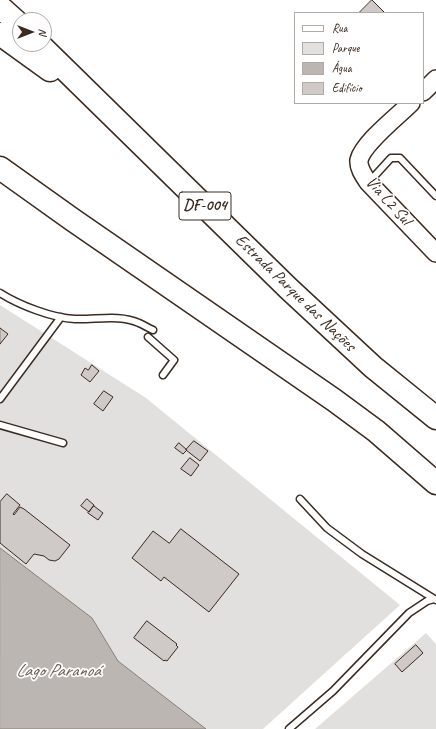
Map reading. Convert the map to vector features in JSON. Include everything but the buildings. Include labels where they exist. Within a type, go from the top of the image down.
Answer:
[{"type":"highway","points":[[0,6],[12,18]]},
{"type":"highway","points":[[0,34],[114,117]]},
{"type":"highway","name":"Estrada Parque das Nações","points":[[47,52],[288,288],[373,366],[436,418]]},
{"type":"highway","points":[[0,168],[334,400],[376,431],[436,483]]},
{"type":"street","points":[[424,91],[436,79]]},
{"type":"street","name":"Via L2 Sul","points":[[410,104],[369,143],[362,151],[359,161],[363,175],[368,182],[436,253]]},
{"type":"street","points":[[414,401],[436,401]]},
{"type":"lane","points":[[368,182],[391,158],[400,158],[436,196]]},
{"type":"lane","points":[[0,293],[28,306],[61,317],[74,319],[129,320],[153,330]]},
{"type":"lane","points":[[0,399],[61,317]]},
{"type":"lane","points":[[148,337],[174,360],[163,375]]},
{"type":"lane","points":[[0,425],[63,443]]},
{"type":"lane","points":[[300,498],[327,528],[362,554],[435,599]]},
{"type":"lane","points":[[289,729],[333,691],[409,613],[427,601],[435,599]]},
{"type":"green space","points":[[0,305],[146,398],[400,605],[263,729],[206,729],[118,661],[92,618],[0,548]]},
{"type":"green space","points":[[426,633],[436,644],[436,729],[315,729]]},
{"type":"water","name":"Lago Paranoá","points":[[0,548],[92,618],[118,661],[206,729],[0,729]]}]
